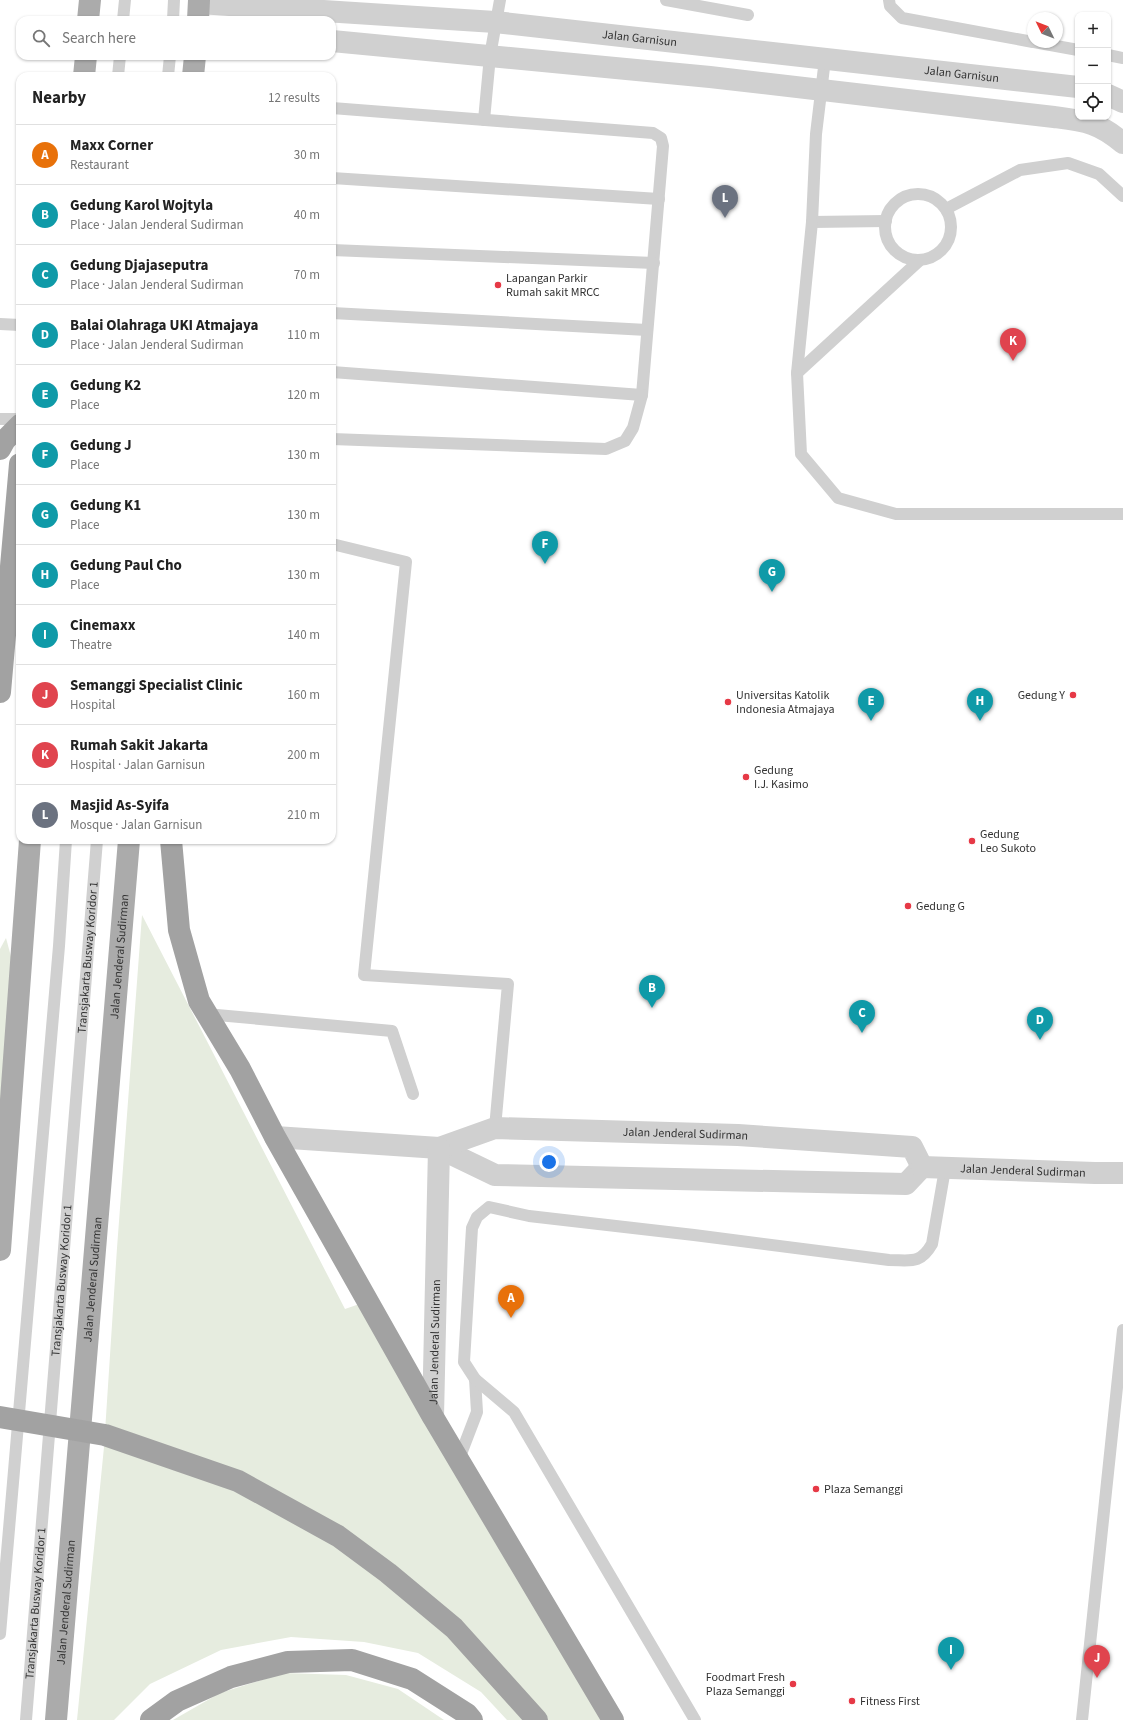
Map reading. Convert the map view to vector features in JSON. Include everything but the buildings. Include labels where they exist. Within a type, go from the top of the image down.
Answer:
[{"type":"highway","points":[[0,449],[5,440],[16,429]]},
{"type":"highway","points":[[0,692],[16,510]]},
{"type":"highway","points":[[171,844],[179,930],[199,1001],[240,1069],[275,1137],[434,1416],[613,1720]]},
{"type":"highway","points":[[0,1417],[105,1435],[238,1481],[338,1536],[388,1573],[454,1628],[537,1720]]},
{"type":"highway","points":[[151,1720],[176,1701],[231,1677],[288,1662],[352,1660],[412,1679],[467,1714],[472,1720]]},
{"type":"main road","points":[[88,16],[90,0]]},
{"type":"main road","points":[[84,72],[86,60]]},
{"type":"main road","points":[[193,72],[195,60]]},
{"type":"main road","points":[[0,1250],[30,844]]},
{"type":"main road","name":"Jalan Jenderal Sudirman","points":[[56,1720],[130,844]]},
{"type":"street","name":"Jalan Garnisun","points":[[199,8],[495,22],[1075,87]]},
{"type":"street","points":[[336,41],[710,77],[1086,121],[1107,130],[1123,143]]},
{"type":"street","points":[[1111,96],[1123,102]]},
{"type":"street","name":"Jalan Jenderal Sudirman","points":[[439,1148],[495,1128],[738,1135],[912,1147],[922,1167]]},
{"type":"street","name":"Jalan Jenderal Sudirman","points":[[275,1137],[439,1148],[494,1174],[906,1184],[922,1167]]},
{"type":"street","name":"Jalan Jenderal Sudirman","points":[[434,1416],[439,1148]]},
{"type":"street","name":"Jalan Jenderal Sudirman","points":[[922,1167],[945,1169],[1123,1173]]},
{"type":"lane","points":[[123,16],[125,0]]},
{"type":"lane","points":[[173,16],[174,0]]},
{"type":"lane","points":[[484,120],[490,56],[500,0]]},
{"type":"lane","points":[[666,0],[748,14]]},
{"type":"lane","points":[[889,0],[890,6],[902,18],[1027,41]]},
{"type":"lane","points":[[1063,47],[1075,49]]},
{"type":"lane","points":[[1111,56],[1123,58]]},
{"type":"lane","points":[[825,59],[816,134],[812,222],[797,373],[801,454],[838,498],[896,514],[1123,514]]},
{"type":"lane","points":[[118,72],[120,60]]},
{"type":"lane","points":[[168,72],[170,60]]},
{"type":"lane","points":[[336,108],[653,133],[661,138],[663,146],[642,395],[633,428],[625,441],[606,449],[336,439]]},
{"type":"lane","points":[[946,209],[1020,170],[1068,163],[1099,174],[1123,196]]},
{"type":"lane","points":[[336,178],[659,199]]},
{"type":"lane","points":[[920,194],[930,196],[939,201],[946,209],[950,220],[951,231],[947,242],[940,251],[931,257],[920,260],[908,258],[898,254],[890,246],[886,236],[886,221],[887,215],[892,206],[900,199],[909,195],[920,194]]},
{"type":"lane","points":[[812,222],[886,221]]},
{"type":"lane","points":[[336,250],[654,264]]},
{"type":"lane","points":[[797,373],[920,260]]},
{"type":"lane","points":[[336,314],[647,330]]},
{"type":"lane","points":[[0,324],[16,325]]},
{"type":"lane","points":[[336,372],[642,395]]},
{"type":"lane","points":[[0,419],[16,419]]},
{"type":"lane","points":[[336,545],[406,562],[364,975],[508,984],[495,1128]]},
{"type":"lane","points":[[0,1634],[59,946],[66,844]]},
{"type":"lane","name":"Transjakarta Busway Koridor 1","points":[[26,1720],[97,844]]},
{"type":"lane","points":[[206,1014],[392,1031],[413,1094]]},
{"type":"lane","points":[[695,1720],[514,1412],[475,1380],[464,1362],[472,1228],[477,1217],[489,1208],[529,1216],[889,1260],[919,1266],[932,1244],[945,1169]]},
{"type":"lane","points":[[1082,1720],[1123,1330]]},
{"type":"lane","points":[[459,1459],[477,1412],[475,1380]]},
{"type":"shaded area","points":[[142,915],[345,1309],[368,1301],[613,1720],[507,1720],[481,1692],[418,1653],[364,1642],[291,1637],[221,1650],[150,1684],[114,1720],[77,1720],[104,1447],[117,1248]]},
{"type":"shaded area","points":[[6,938],[20,990],[0,1249],[0,949]]},
{"type":"shaded area","points":[[284,1673],[346,1675],[398,1689],[444,1720],[173,1720],[220,1693]]},
{"type":"place","name":"Masjid As-Syifa","points":[[725,218]]},
{"type":"place","name":"Lapangan Parkir Rumah sakit MRCC","points":[[498,285]]},
{"type":"place","name":"Rumah Sakit Jakarta","points":[[1013,361]]},
{"type":"place","name":"Gedung J","points":[[545,564]]},
{"type":"place","name":"Gedung K1","points":[[772,592]]},
{"type":"place","name":"Gedung Y","points":[[1073,695]]},
{"type":"place","name":"Universitas Katolik Indonesia Atmajaya","points":[[728,702]]},
{"type":"place","name":"Gedung K2","points":[[871,721]]},
{"type":"place","name":"Gedung Paul Cho","points":[[980,721]]},
{"type":"place","name":"Gedung I.J. Kasimo","points":[[746,777]]},
{"type":"place","name":"Gedung Leo Sukoto","points":[[972,841]]},
{"type":"place","name":"Gedung G","points":[[908,906]]},
{"type":"place","name":"Gedung Karol Wojtyla","points":[[652,1008]]},
{"type":"place","name":"Gedung Djajaseputra","points":[[862,1033]]},
{"type":"place","name":"Balai Olahraga UKI Atmajaya","points":[[1040,1040]]},
{"type":"place","name":"Maxx Corner","points":[[511,1318]]},
{"type":"place","name":"Plaza Semanggi","points":[[816,1489]]},
{"type":"place","name":"Cinemaxx","points":[[951,1670]]},
{"type":"place","name":"Semanggi Specialist Clinic","points":[[1097,1678]]},
{"type":"place","name":"Foodmart Fresh Plaza Semanggi","points":[[793,1684]]},
{"type":"place","name":"Fitness First","points":[[852,1701]]}]
